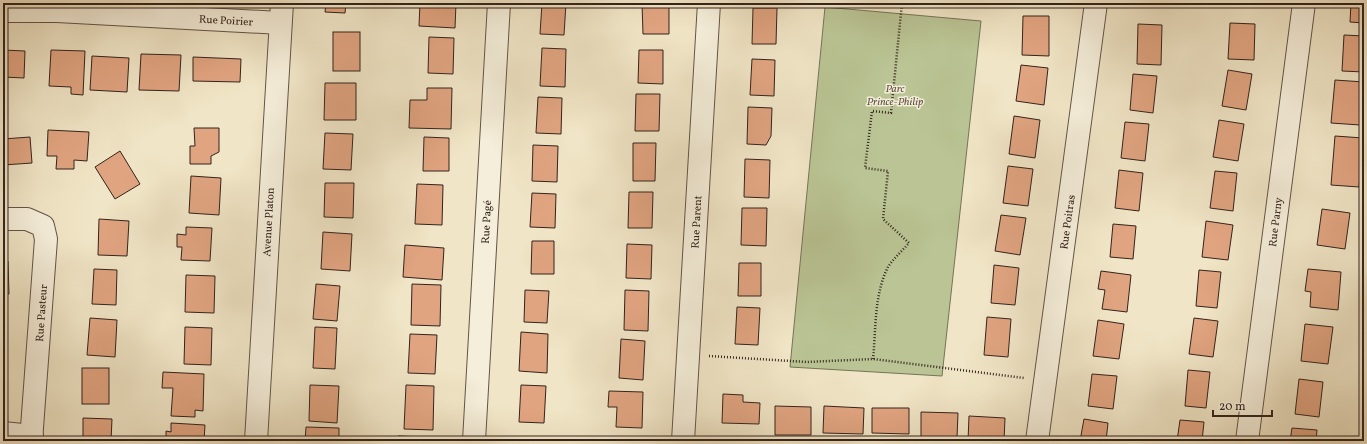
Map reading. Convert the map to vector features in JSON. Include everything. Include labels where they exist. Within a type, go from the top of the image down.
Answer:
[{"type":"street","name":"Rue Pagé","points":[[474,441],[499,3]]},
{"type":"street","name":"Rue Parent","points":[[683,441],[709,3]]},
{"type":"street","name":"Rue Poitras","points":[[1037,441],[1096,3]]},
{"type":"street","name":"Rue Parny","points":[[1247,441],[1304,3]]},
{"type":"street","name":"Rue Poirier","points":[[3,11],[281,13]]},
{"type":"street","name":"Avenue Platon","points":[[256,441],[281,13]]},
{"type":"street","name":"Rue Pasteur","points":[[3,219],[27,219],[42,226],[46,239],[32,438]]},
{"type":"street","points":[[3,433],[32,438]]},
{"type":"path","points":[[873,359],[881,288],[888,267],[909,244],[883,219],[888,171],[865,168],[872,112],[891,113],[902,3]]},
{"type":"path","points":[[688,354],[807,362],[873,359],[928,367],[1046,380]]},
{"type":"green space","name":"Parc Prince-Philip","points":[[825,7],[981,21],[942,376],[790,367]]},
{"type":"building","points":[[326,3],[346,3],[345,13],[325,12]]},
{"type":"building","points":[[420,3],[456,3],[455,28],[419,26]]},
{"type":"building","points":[[542,3],[566,3],[564,35],[540,34]]},
{"type":"building","points":[[642,3],[669,3],[669,34],[643,34]]},
{"type":"building","points":[[1351,3],[1364,3],[1364,23],[1350,22]]},
{"type":"building","points":[[753,8],[777,8],[776,44],[752,44]]},
{"type":"building","points":[[1023,16],[1049,16],[1049,56],[1022,55]]},
{"type":"building","points":[[1230,23],[1255,24],[1254,60],[1228,59]]},
{"type":"building","points":[[1138,24],[1162,25],[1161,65],[1137,64]]},
{"type":"building","points":[[333,32],[360,32],[360,71],[333,71]]},
{"type":"building","points":[[1344,35],[1364,36],[1364,72],[1342,71]]},
{"type":"building","points":[[429,37],[454,38],[453,74],[428,73]]},
{"type":"building","points":[[542,48],[566,49],[565,87],[540,86]]},
{"type":"building","points":[[3,50],[25,51],[24,78],[3,77]]},
{"type":"building","points":[[51,50],[85,51],[83,95],[71,94],[71,87],[49,86]]},
{"type":"building","points":[[639,50],[663,50],[663,84],[638,83]]},
{"type":"building","points":[[141,54],[181,55],[179,91],[139,90]]},
{"type":"building","points":[[92,56],[129,58],[127,92],[90,90]]},
{"type":"building","points":[[193,57],[241,59],[240,82],[193,81]]},
{"type":"building","points":[[752,59],[775,60],[774,96],[750,95]]},
{"type":"building","points":[[1021,65],[1048,68],[1044,105],[1016,101]]},
{"type":"building","points":[[1228,70],[1252,74],[1246,110],[1222,106]]},
{"type":"building","points":[[1133,74],[1157,76],[1153,113],[1130,110]]},
{"type":"building","points":[[1335,80],[1364,82],[1360,125],[1331,123]]},
{"type":"building","points":[[325,83],[356,83],[356,120],[324,120]]},
{"type":"building","points":[[427,88],[452,88],[451,129],[409,128],[410,100],[427,100]]},
{"type":"building","points":[[636,94],[660,94],[659,131],[635,131]]},
{"type":"building","points":[[538,97],[562,98],[561,134],[536,133]]},
{"type":"building","points":[[748,107],[772,108],[771,136],[766,145],[747,144]]},
{"type":"building","points":[[1014,116],[1040,120],[1035,158],[1009,154]]},
{"type":"building","points":[[1219,120],[1244,124],[1238,161],[1213,157]]},
{"type":"building","points":[[1125,122],[1149,124],[1145,161],[1121,158]]},
{"type":"building","points":[[194,128],[219,128],[219,152],[211,156],[211,164],[190,164],[190,146],[195,146]]},
{"type":"building","points":[[48,130],[89,132],[87,161],[74,160],[74,169],[56,169],[57,156],[47,156]]},
{"type":"building","points":[[325,133],[353,134],[351,170],[323,169]]},
{"type":"building","points":[[1335,136],[1363,138],[1359,187],[1331,185]]},
{"type":"building","points":[[30,137],[32,163],[3,165],[3,139]]},
{"type":"building","points":[[424,137],[449,138],[449,171],[423,171]]},
{"type":"building","points":[[633,143],[656,143],[655,181],[633,181]]},
{"type":"building","points":[[533,145],[558,146],[557,182],[532,181]]},
{"type":"building","points":[[120,151],[140,184],[115,199],[95,167]]},
{"type":"building","points":[[745,159],[770,160],[769,198],[744,197]]},
{"type":"building","points":[[1008,166],[1033,169],[1028,206],[1003,203]]},
{"type":"building","points":[[1119,170],[1143,173],[1139,211],[1115,208]]},
{"type":"building","points":[[1215,171],[1237,173],[1233,211],[1210,208]]},
{"type":"building","points":[[191,176],[221,178],[219,215],[189,213]]},
{"type":"building","points":[[325,183],[354,183],[353,218],[324,217]]},
{"type":"building","points":[[417,184],[443,185],[442,225],[415,224]]},
{"type":"building","points":[[629,192],[653,192],[652,228],[628,228]]},
{"type":"building","points":[[532,193],[556,194],[555,228],[530,227]]},
{"type":"building","points":[[742,208],[767,208],[766,246],[741,245]]},
{"type":"building","points":[[1322,209],[1350,213],[1345,249],[1317,245]]},
{"type":"building","points":[[1001,215],[1026,218],[1020,255],[995,251]]},
{"type":"building","points":[[99,219],[129,221],[127,256],[98,255]]},
{"type":"building","points":[[1206,221],[1233,225],[1228,260],[1202,257]]},
{"type":"building","points":[[1113,224],[1136,226],[1133,259],[1110,257]]},
{"type":"building","points":[[186,227],[212,228],[210,261],[181,260],[182,247],[177,247],[177,234],[186,235]]},
{"type":"building","points":[[323,232],[352,234],[350,271],[321,269]]},
{"type":"building","points":[[532,241],[554,241],[554,274],[531,274]]},
{"type":"building","points":[[627,244],[652,245],[651,279],[626,278]]},
{"type":"building","points":[[405,245],[444,248],[442,280],[403,277]]},
{"type":"building","points":[[3,261],[8,261],[9,294],[3,294]]},
{"type":"building","points":[[739,263],[761,263],[761,296],[738,296]]},
{"type":"building","points":[[994,265],[1019,268],[1015,305],[991,303]]},
{"type":"building","points":[[94,269],[117,270],[116,305],[92,304]]},
{"type":"building","points":[[1308,269],[1341,272],[1338,310],[1310,307],[1311,292],[1305,291]]},
{"type":"building","points":[[1199,270],[1221,272],[1217,308],[1196,306]]},
{"type":"building","points":[[1101,271],[1131,275],[1127,312],[1102,309],[1105,290],[1098,289]]},
{"type":"building","points":[[186,275],[215,276],[214,313],[185,312]]},
{"type":"building","points":[[316,284],[340,286],[337,321],[313,319]]},
{"type":"building","points":[[412,284],[441,285],[440,326],[411,325]]},
{"type":"building","points":[[525,290],[549,291],[547,323],[524,322]]},
{"type":"building","points":[[625,290],[649,291],[648,331],[624,330]]},
{"type":"building","points":[[737,307],[760,308],[758,345],[735,344]]},
{"type":"building","points":[[987,317],[1011,319],[1008,357],[984,355]]},
{"type":"building","points":[[90,318],[117,320],[115,357],[87,355]]},
{"type":"building","points":[[1194,318],[1218,321],[1213,357],[1189,354]]},
{"type":"building","points":[[1098,320],[1124,324],[1119,359],[1093,356]]},
{"type":"building","points":[[1305,324],[1333,327],[1328,364],[1301,361]]},
{"type":"building","points":[[185,327],[212,328],[211,365],[184,364]]},
{"type":"building","points":[[315,327],[337,328],[335,369],[313,368]]},
{"type":"building","points":[[521,332],[548,334],[547,373],[519,371]]},
{"type":"building","points":[[410,334],[437,335],[435,374],[408,373]]},
{"type":"building","points":[[621,339],[645,341],[643,380],[619,378]]},
{"type":"building","points":[[3,355],[6,355],[6,383],[3,383]]},
{"type":"building","points":[[82,368],[109,368],[109,404],[82,404]]},
{"type":"building","points":[[1188,370],[1210,372],[1206,408],[1185,406]]},
{"type":"building","points":[[163,372],[204,374],[203,411],[195,410],[195,417],[171,416],[173,388],[162,388]]},
{"type":"building","points":[[1092,374],[1117,376],[1113,409],[1088,406]]},
{"type":"building","points":[[1299,379],[1323,382],[1319,417],[1295,414]]},
{"type":"building","points":[[310,385],[339,386],[337,423],[309,421]]},
{"type":"building","points":[[406,385],[434,386],[433,430],[404,429]]},
{"type":"building","points":[[521,385],[546,386],[544,423],[519,422]]},
{"type":"building","points":[[609,391],[643,392],[642,428],[616,427],[617,407],[608,407]]},
{"type":"building","points":[[723,394],[743,395],[743,402],[760,403],[759,424],[722,423]]},
{"type":"building","points":[[775,406],[811,407],[811,435],[775,435]]},
{"type":"building","points":[[824,406],[864,408],[863,434],[823,433]]},
{"type":"building","points":[[872,408],[909,408],[909,434],[872,433]]},
{"type":"building","points":[[921,412],[958,413],[957,438],[921,437]]},
{"type":"building","points":[[969,416],[1005,418],[1004,441],[968,441]]},
{"type":"building","points":[[83,418],[112,419],[111,441],[83,441]]},
{"type":"building","points":[[1084,419],[1108,423],[1106,441],[1080,441]]},
{"type":"building","points":[[1180,420],[1204,422],[1202,441],[1177,441]]},
{"type":"building","points":[[171,423],[205,425],[204,441],[166,441],[166,431],[171,432]]},
{"type":"building","points":[[306,427],[339,428],[339,441],[305,441]]},
{"type":"building","points":[[1292,428],[1317,430],[1316,441],[1290,441]]},
{"type":"building","points":[[398,436],[426,437],[425,441],[397,441]]}]
